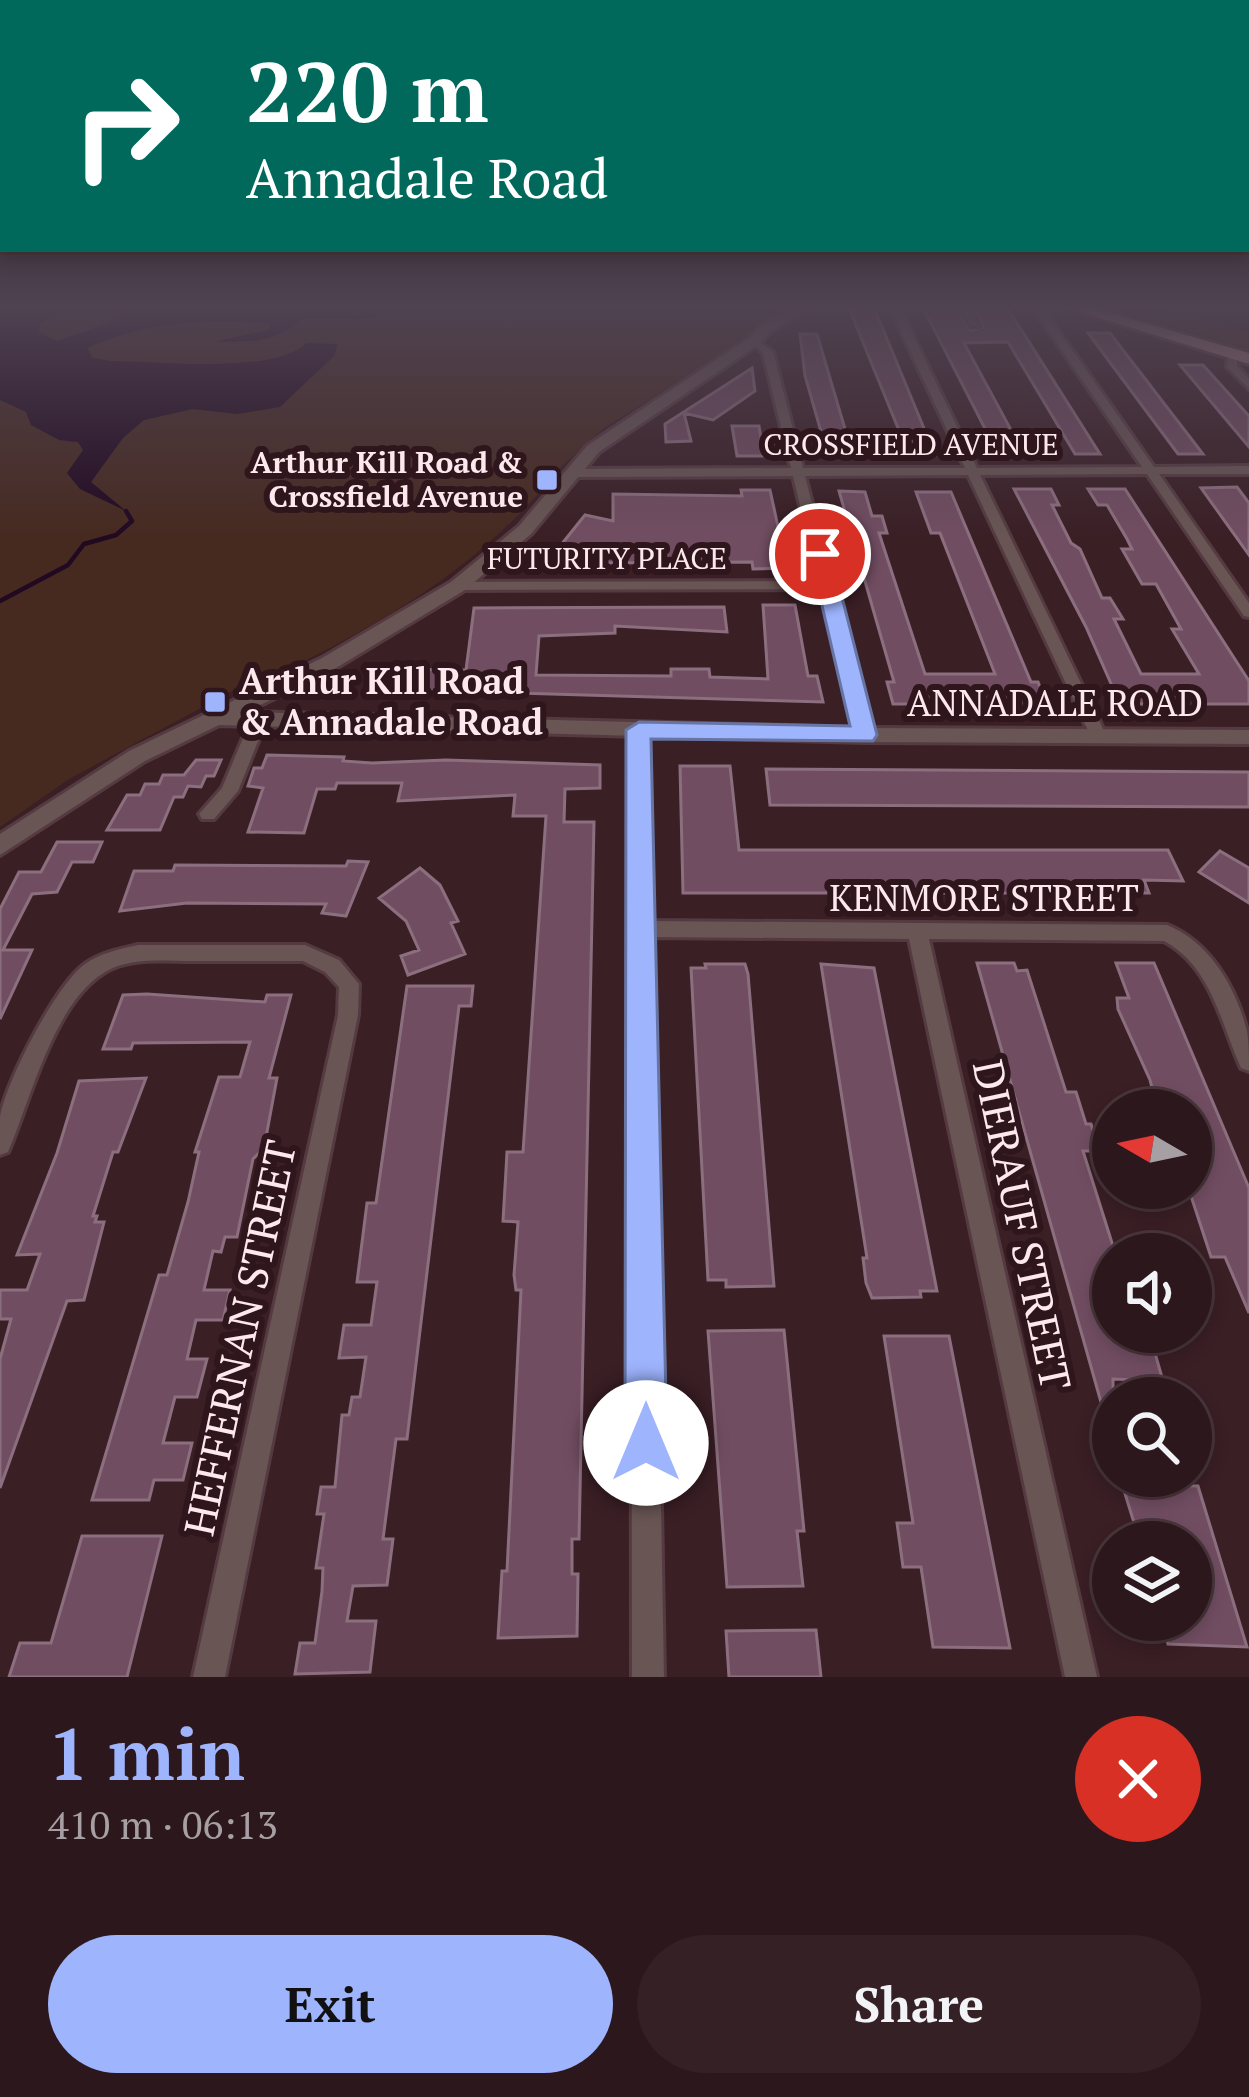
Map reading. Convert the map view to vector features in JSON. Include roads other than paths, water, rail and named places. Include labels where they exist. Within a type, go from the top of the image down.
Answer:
[{"type":"street","points":[[0,846],[86,786],[329,663],[458,586],[525,530],[573,472],[622,426],[690,382]]},
{"type":"street","points":[[776,382],[864,735]]},
{"type":"street","points":[[930,382],[1099,737]]},
{"type":"street","points":[[1089,382],[1249,613]]},
{"type":"street","name":"CROSSFIELD AVENUE","points":[[573,472],[1249,470]]},
{"type":"street","name":"FUTURITY PLACE","points":[[458,586],[829,585]]},
{"type":"street","name":"ANNADALE ROAD","points":[[213,718],[864,735],[1249,737]]},
{"type":"street","points":[[208,814],[229,790],[260,719]]},
{"type":"street","points":[[639,730],[648,1677]]},
{"type":"street","name":"KENMORE STREET","points":[[642,929],[1148,931],[1184,939],[1205,964],[1249,1061]]},
{"type":"street","name":"DIERAUF STREET","points":[[917,930],[1081,1677]]},
{"type":"street","name":"HEFFERNAN STREET","points":[[0,1144],[63,1001],[94,968],[138,953],[305,953],[332,966],[349,984],[348,1015],[208,1677]]},
{"type":"waterway","points":[[0,601],[68,565],[84,544],[116,535],[132,521],[126,511]]},
{"type":"place","name":"Arthur Kill Road & Crossfield Avenue","points":[[547,480]]},
{"type":"place","name":"Arthur Kill Road & Annadale Road","points":[[215,702]]}]
